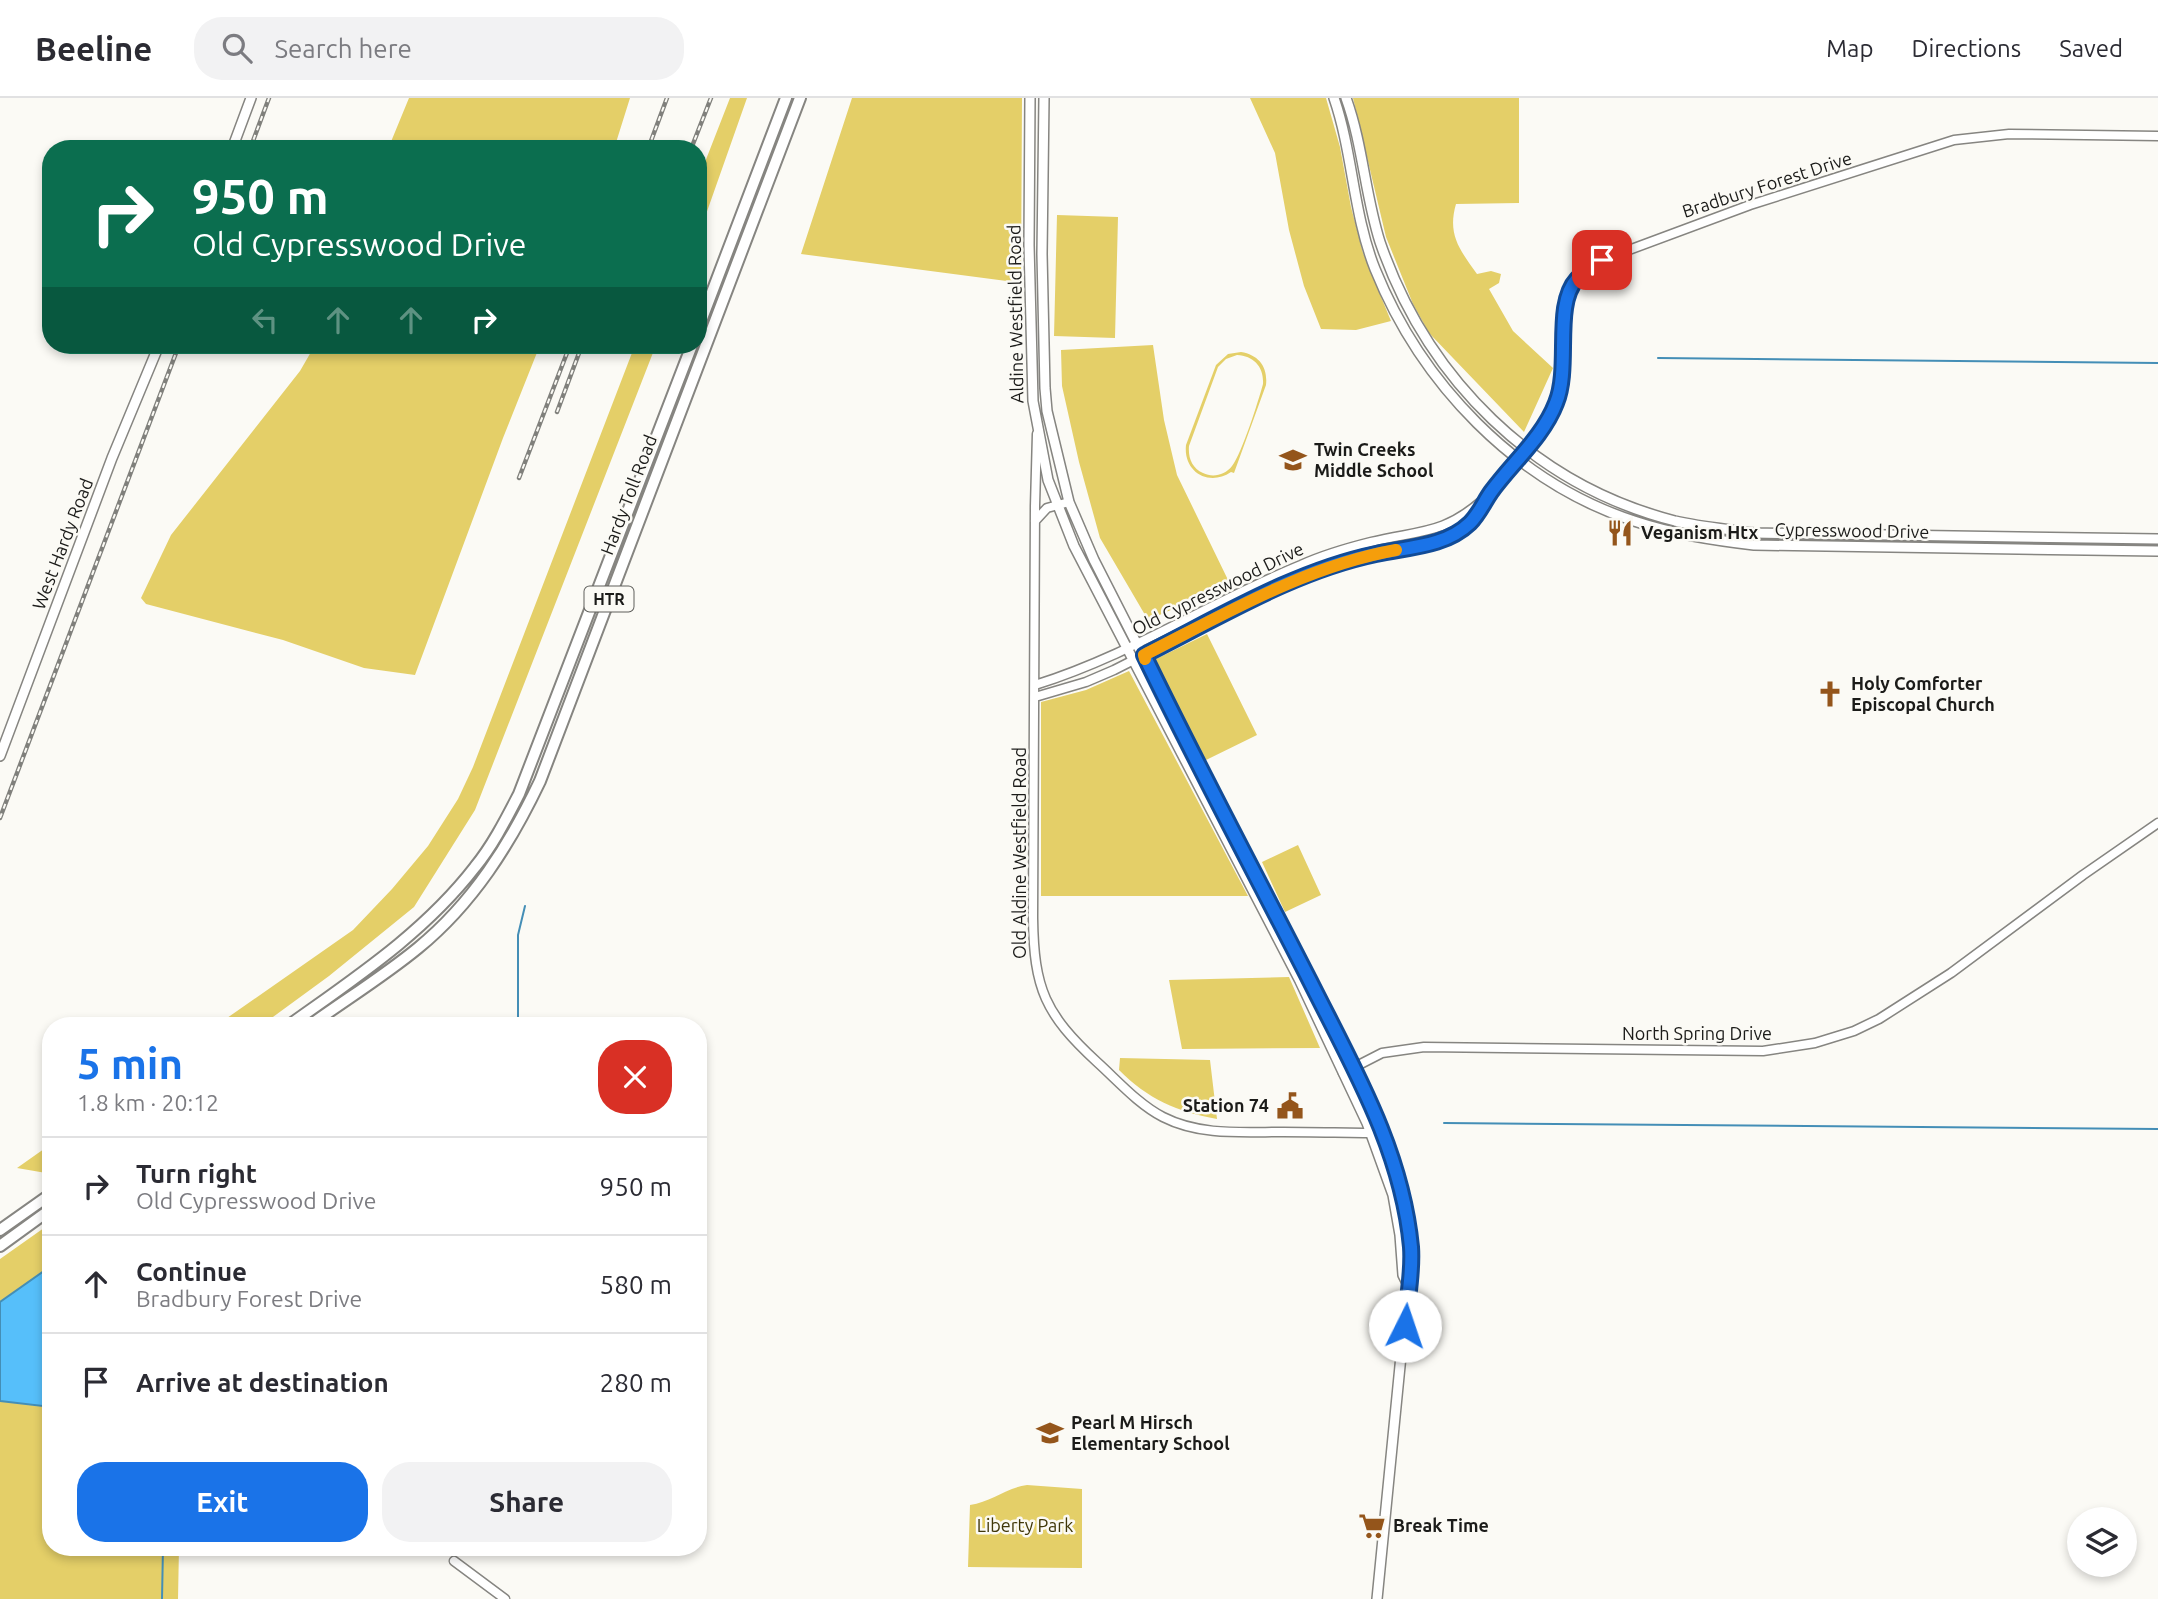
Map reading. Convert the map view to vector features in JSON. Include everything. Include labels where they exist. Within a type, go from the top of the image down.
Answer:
[{"type":"highway","points":[[707,305],[786,98]]},
{"type":"highway","name":"Hardy Toll Road","points":[[707,342],[800,98]]},
{"type":"highway","name":"Hardy Toll Road","points":[[301,1017],[382,959],[419,928],[475,867],[498,834],[519,794],[689,354]]},
{"type":"highway","name":"Hardy Toll Road","points":[[321,1017],[417,948],[442,926],[497,862],[540,781],[703,354]]},
{"type":"highway","points":[[0,1230],[42,1200]]},
{"type":"highway","points":[[0,1246],[42,1216]]},
{"type":"main road","points":[[235,140],[251,98]]},
{"type":"main road","name":"Aldine Westfield Road","points":[[1030,98],[1031,378],[1037,430],[1048,480],[1083,564],[1174,739],[1211,798]]},
{"type":"main road","name":"Aldine Westfield Road","points":[[1044,98],[1043,334],[1047,411],[1069,502],[1094,560],[1184,734],[1211,798],[1385,1133],[1403,1196],[1411,1249],[1411,1278],[1408,1285],[1377,1599]]},
{"type":"main road","points":[[1334,99],[1347,99]]},
{"type":"main road","name":"Cypresswood Drive","points":[[1334,99],[1375,268],[1416,349],[1464,412],[1518,458],[1572,493],[1629,519],[1690,536],[1754,545],[2158,551]]},
{"type":"main road","name":"Cypresswood Drive","points":[[1347,99],[1370,204],[1384,252],[1403,298],[1431,348],[1457,384],[1488,418],[1526,450],[1578,483],[1633,508],[1708,528],[1754,533],[2158,539]]},
{"type":"main road","points":[[1358,205],[1370,204]]},
{"type":"main road","points":[[1391,303],[1403,298]]},
{"type":"main road","points":[[1031,332],[1043,334]]},
{"type":"main road","name":"West Hardy Road","points":[[0,756],[112,458],[155,354]]},
{"type":"main road","points":[[1446,390],[1457,384]]},
{"type":"main road","points":[[1629,519],[1633,508]]},
{"type":"main road","points":[[1898,547],[1899,536]]},
{"type":"main road","points":[[1083,564],[1094,560]]},
{"type":"main road","points":[[1174,739],[1184,734]]},
{"type":"main road","name":"Aldine Westfield Road","points":[[1307,985],[1371,1133],[1393,1195],[1403,1275],[1408,1285]]},
{"type":"street","name":"Bradbury Forest Drive","points":[[1526,450],[1556,404],[1560,391],[1564,355],[1564,306],[1575,281],[1602,260],[1750,205],[1954,140],[2010,134],[2158,136]]},
{"type":"street","name":"Old Aldine Westfield Road","points":[[1037,430],[1033,946],[1038,980],[1056,1020],[1131,1094],[1171,1121],[1217,1131],[1385,1133]]},
{"type":"street","name":"Old Cypresswood Drive","points":[[1035,697],[1086,681],[1133,661],[1254,599],[1333,566],[1392,550],[1432,543],[1459,531],[1471,523],[1526,450]]},
{"type":"street","name":"Old Cypresswood Drive","points":[[1035,685],[1128,650],[1249,589],[1329,554],[1453,523],[1491,493]]},
{"type":"street","points":[[1035,521],[1047,508],[1069,502]]},
{"type":"street","points":[[1389,538],[1392,550]]},
{"type":"street","points":[[1249,589],[1254,599]]},
{"type":"street","name":"North Spring Drive","points":[[1343,1073],[1391,1050],[1424,1047],[1762,1051],[1791,1048],[1835,1038],[1879,1019],[1911,1000],[2158,823]]},
{"type":"street","points":[[454,1561],[505,1599]]},
{"type":"green space","points":[[409,98],[630,98],[617,140],[392,140]]},
{"type":"green space","points":[[730,98],[747,98],[707,211],[707,157]]},
{"type":"green space","points":[[852,98],[1022,98],[1021,283],[801,254]]},
{"type":"green space","points":[[1250,98],[1326,98],[1340,147],[1363,253],[1391,321],[1356,330],[1321,329],[1304,286],[1289,230],[1275,153]]},
{"type":"green space","points":[[1353,98],[1519,98],[1519,203],[1456,204],[1453,225],[1457,242],[1477,274],[1491,271],[1501,274],[1499,283],[1489,289],[1513,331],[1553,368],[1524,432],[1429,333],[1413,304],[1386,237]]},
{"type":"green space","points":[[1057,215],[1118,217],[1115,338],[1054,336]]},
{"type":"green space","points":[[1153,345],[1164,420],[1177,475],[1230,584],[1148,620],[1100,538],[1062,386],[1061,350]]},
{"type":"green space","points":[[1241,352],[1257,359],[1264,367],[1266,385],[1234,473],[1214,478],[1206,477],[1199,474],[1189,463],[1186,445],[1216,365],[1228,354]],"holes":[[[1237,355],[1257,363],[1262,372],[1263,384],[1245,439],[1232,466],[1222,473],[1207,475],[1193,465],[1189,446],[1218,367],[1226,359]]]},
{"type":"green space","points":[[310,354],[536,354],[415,675],[364,668],[283,640],[146,604],[141,598],[171,535],[300,371]]},
{"type":"green space","points":[[632,354],[652,354],[475,810],[414,907],[329,976],[273,1017],[228,1017],[353,930],[428,846],[458,799],[473,767]]},
{"type":"green space","points":[[1207,634],[1257,735],[1204,761],[1154,660]]},
{"type":"green space","points":[[1129,671],[1248,896],[1041,896],[1041,702],[1086,690]]},
{"type":"green space","points":[[1298,845],[1321,895],[1285,912],[1262,862]]},
{"type":"green space","points":[[1289,977],[1320,1048],[1182,1049],[1169,980]]},
{"type":"green space","points":[[1120,1058],[1210,1060],[1217,1119],[1176,1108],[1152,1096],[1119,1070]]},
{"type":"green space","points":[[42,1150],[42,1172],[17,1168]]},
{"type":"green space","points":[[42,1229],[42,1556],[179,1556],[178,1599],[0,1599],[0,1259]]},
{"type":"green space","name":"Liberty Park","points":[[1027,1485],[1082,1489],[1082,1568],[968,1567],[970,1505]]},
{"type":"water","points":[[42,1272],[42,1406],[0,1401],[0,1302]]},
{"type":"waterway","points":[[1658,358],[2158,363]]},
{"type":"waterway","points":[[518,1017],[518,935],[525,906]]},
{"type":"waterway","points":[[1444,1123],[2158,1129]]},
{"type":"waterway","points":[[162,1599],[163,1556]]},
{"type":"railway","points":[[253,140],[269,98]]},
{"type":"railway","points":[[651,140],[667,98]]},
{"type":"railway","points":[[695,140],[711,98]]},
{"type":"railway","points":[[0,818],[176,354]]},
{"type":"railway","points":[[519,478],[567,354]]},
{"type":"railway","points":[[557,412],[579,354]]},
{"type":"slow traffic","points":[[1145,659],[1144,655],[1294,581],[1358,558],[1396,550]]},
{"type":"place","name":"Twin Creeks Middle School","points":[[1293,460]]},
{"type":"place","name":"Veganism Htx","points":[[1620,533]]},
{"type":"place","name":"Holy Comforter Episcopal Church","points":[[1830,694]]},
{"type":"place","name":"Station 74","points":[[1290,1106]]},
{"type":"place","name":"Pearl M Hirsch Elementary School","points":[[1050,1433]]},
{"type":"place","name":"Break Time","points":[[1372,1526]]},
{"type":"route","points":[[1405,1326],[1408,1285],[1411,1278],[1411,1249],[1403,1196],[1385,1133],[1144,655],[1294,581],[1358,558],[1432,543],[1471,523],[1537,435],[1556,404],[1563,376],[1564,306],[1575,281],[1602,260]]}]
